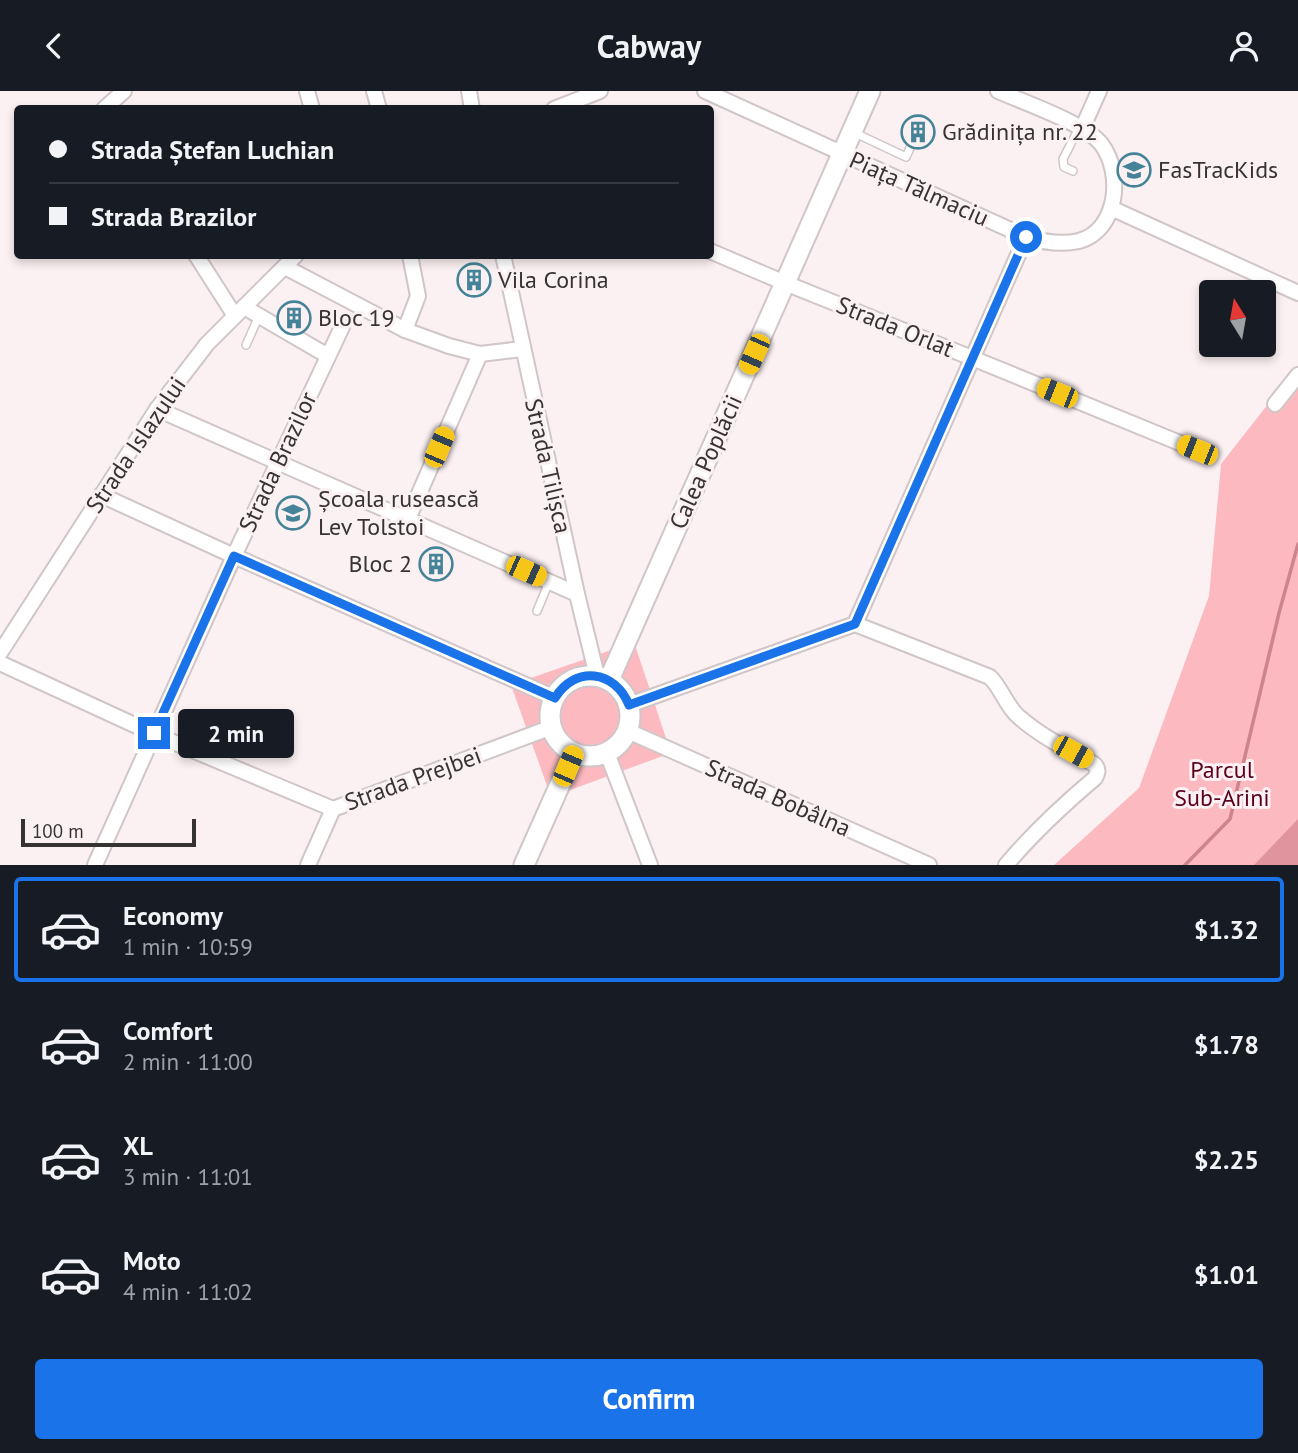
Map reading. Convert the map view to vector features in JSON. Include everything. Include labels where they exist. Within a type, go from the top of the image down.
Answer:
[{"type":"main road","name":"Calea Poplăcii","points":[[603,678],[785,283],[870,91]]},
{"type":"main road","points":[[603,678],[622,691],[629,705],[631,718],[628,731],[620,744],[607,753],[594,756],[574,753],[562,745],[552,727],[550,712],[555,698],[563,686],[576,679],[603,678]]},
{"type":"main road","points":[[524,865],[574,753]]},
{"type":"street","points":[[564,105],[600,91]]},
{"type":"street","name":"Piața Tălmaciu","points":[[705,91],[1026,237],[1054,243],[1080,240],[1098,229],[1111,208]]},
{"type":"street","points":[[998,91],[1093,135],[1102,145],[1111,165],[1114,188],[1111,208],[1298,293]]},
{"type":"street","points":[[1081,128],[1099,91]]},
{"type":"street","points":[[855,624],[1026,237]]},
{"type":"street","name":"Strada Orlat","points":[[714,253],[1197,450]]},
{"type":"street","points":[[199,259],[239,311],[259,316],[328,356]]},
{"type":"street","name":"Strada Islazului","points":[[0,653],[157,409],[207,344],[292,259]]},
{"type":"street","points":[[405,330],[418,296],[411,259]]},
{"type":"street","name":"Strada Tilișca","points":[[504,259],[577,594],[603,678]]},
{"type":"street","points":[[285,267],[405,330],[449,347],[480,354],[522,349]]},
{"type":"street","name":"Strada Brazilor","points":[[95,865],[234,556],[342,327]]},
{"type":"street","points":[[408,519],[480,354]]},
{"type":"street","points":[[1275,404],[1298,375]]},
{"type":"street","points":[[157,409],[577,594]]},
{"type":"street","points":[[101,495],[555,698]]},
{"type":"street","points":[[629,705],[855,624],[990,677],[999,686],[1012,711],[1019,718],[1097,767],[1098,772],[1095,778],[1057,810],[1006,865]]},
{"type":"street","points":[[0,663],[154,733],[333,809]]},
{"type":"street","name":"Strada Prejbei","points":[[308,865],[333,809],[552,727]]},
{"type":"street","name":"Strada Bobâlna","points":[[628,731],[929,865]]},
{"type":"street","points":[[607,753],[650,865]]},
{"type":"lane","points":[[1073,171],[1064,167],[1063,159],[1081,128]]},
{"type":"lane","points":[[852,131],[906,156],[910,148]]},
{"type":"lane","points":[[246,345],[259,316]]},
{"type":"lane","points":[[537,611],[549,582]]},
{"type":"green space","name":"Parcul Sub-Arini","points":[[1298,366],[1298,865],[1054,865],[1139,788],[1209,596],[1221,464]]},
{"type":"green space","points":[[634,642],[671,753],[551,797],[511,685]]},
{"type":"shaded area","points":[[1298,819],[1298,865],[1254,865]]},
{"type":"waterway","points":[[1185,865],[1230,819],[1298,544]]},
{"type":"place","name":"Grădinița nr. 22","points":[[918,132]]},
{"type":"place","name":"FasTracKids","points":[[1134,170]]},
{"type":"place","name":"Vila Corina","points":[[474,280]]},
{"type":"place","name":"Bloc 19","points":[[294,318]]},
{"type":"place","name":"Școala rusească Lev Tolstoi","points":[[293,513]]},
{"type":"place","name":"Bloc 2","points":[[436,564]]},
{"type":"route","points":[[154,733],[234,556],[555,698],[569,682],[597,676],[616,685],[629,705],[855,624],[1026,237]]}]
